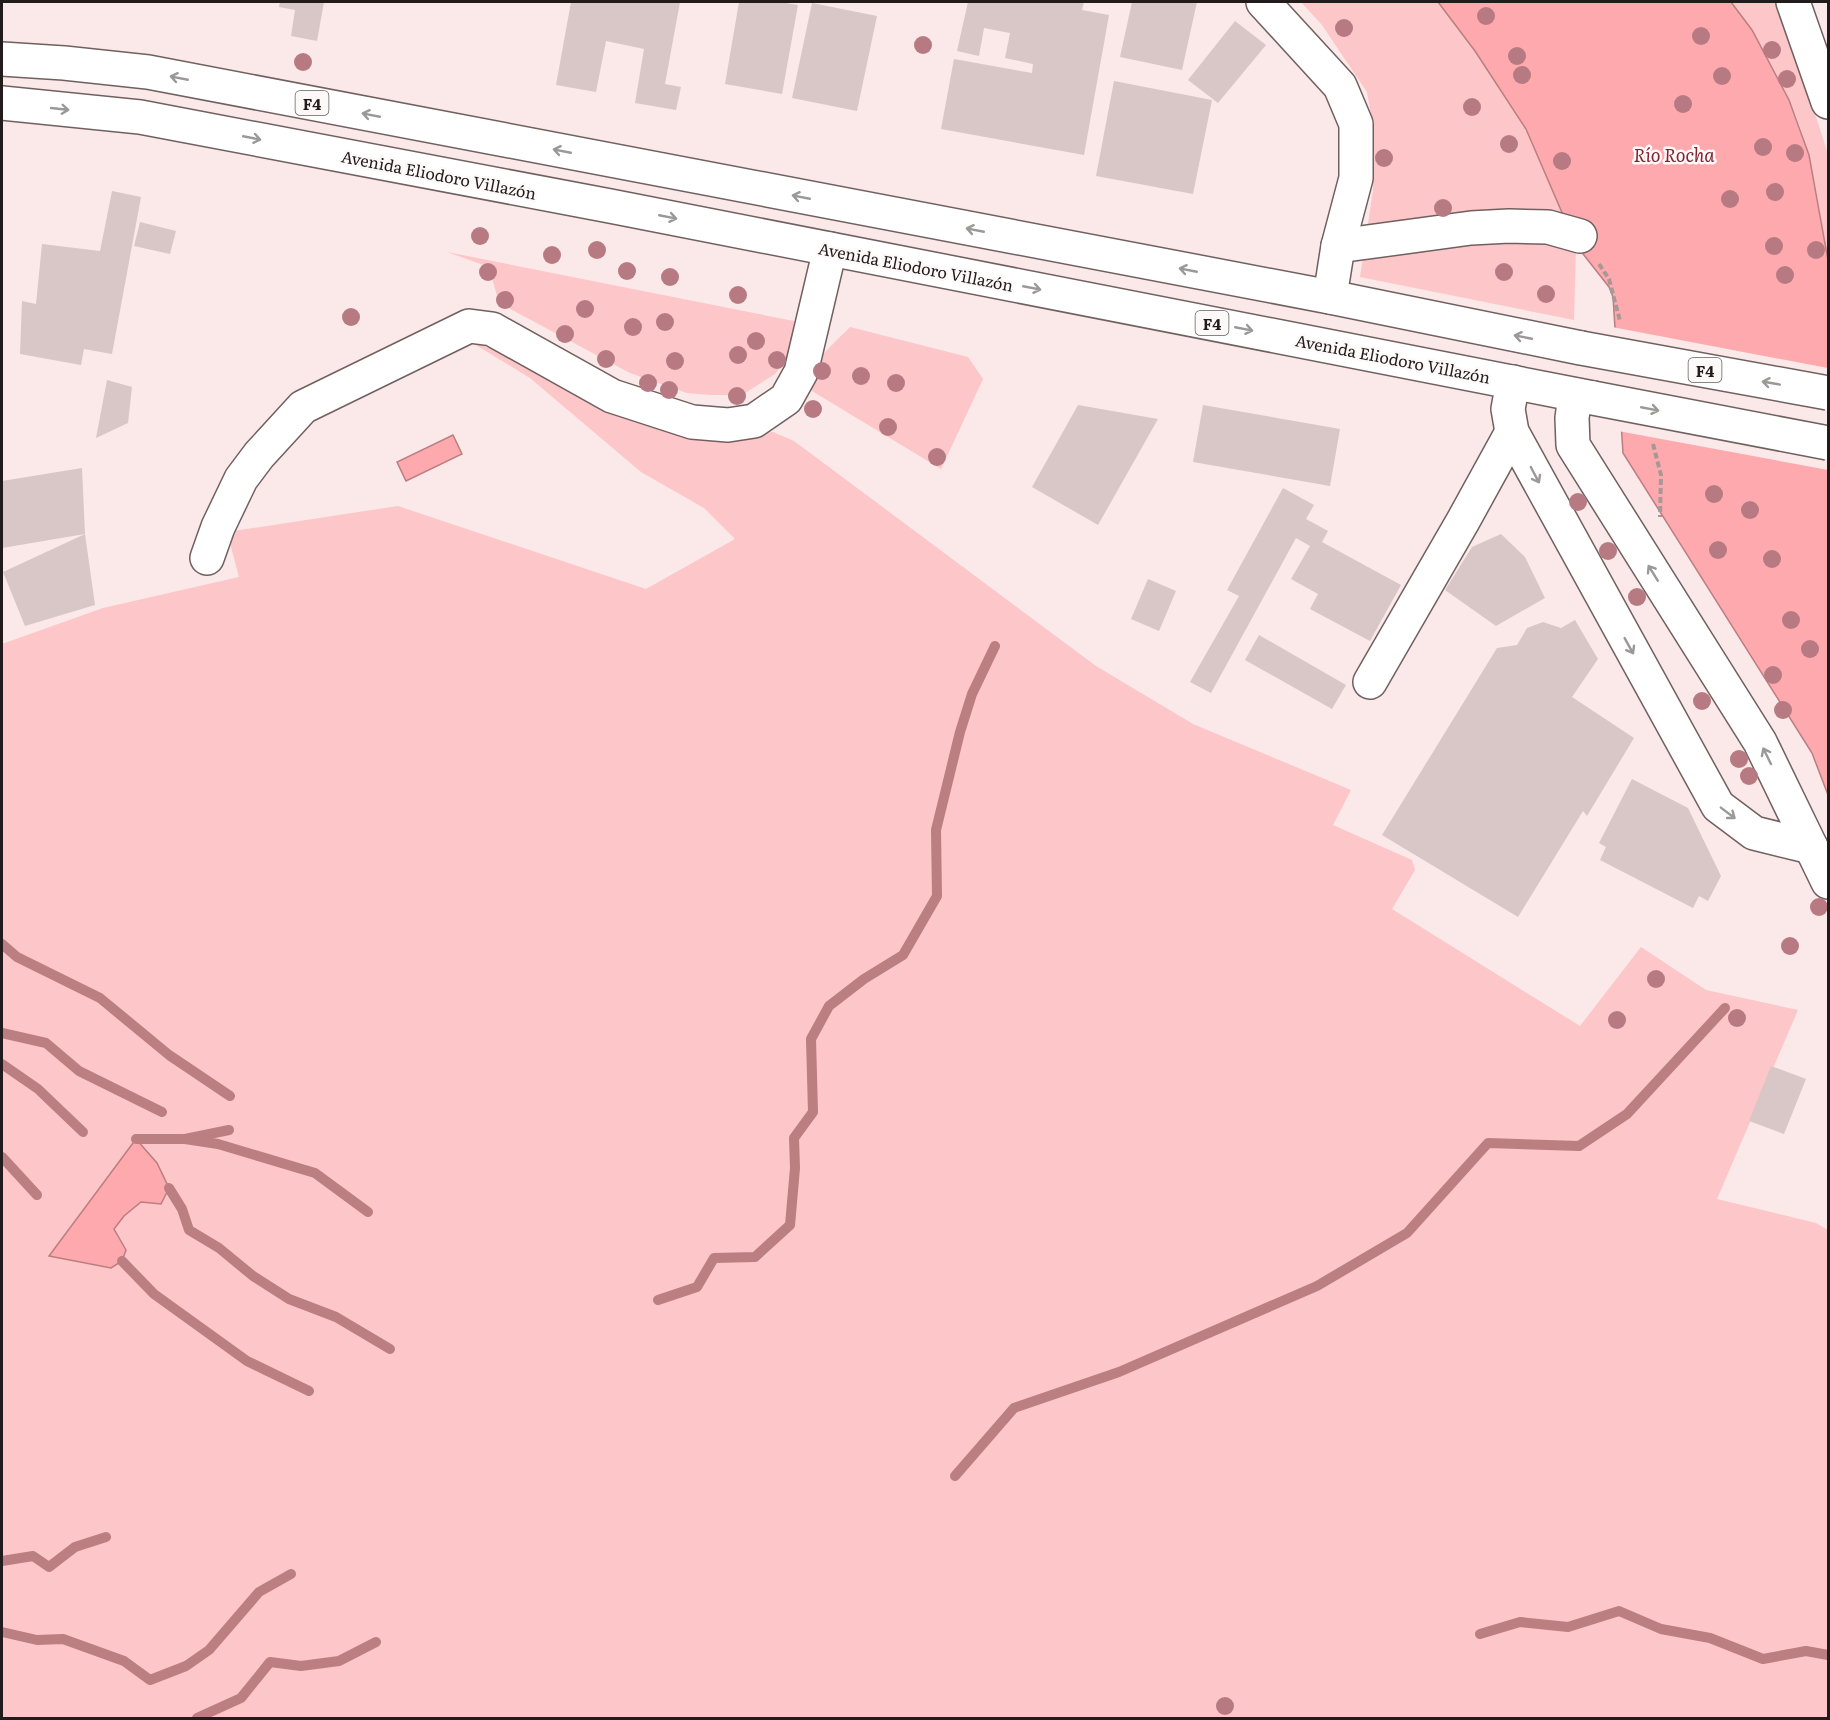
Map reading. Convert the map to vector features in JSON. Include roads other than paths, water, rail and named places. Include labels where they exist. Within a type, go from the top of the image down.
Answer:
[{"type":"main road","points":[[1263,2],[1340,86],[1356,124],[1356,178],[1338,246],[1330,297]]},
{"type":"main road","points":[[1793,2],[1828,102]]},
{"type":"main road","name":"F4","points":[[2,59],[148,72],[1330,297],[1581,348],[1828,393]]},
{"type":"main road","name":"Avenida Eliodoro Villazón","points":[[2,103],[140,117],[1828,443]]},
{"type":"main road","points":[[1338,246],[1471,228],[1509,226],[1548,227],[1580,236]]},
{"type":"main road","points":[[207,558],[218,527],[241,479],[259,455],[303,407],[469,326],[492,329],[612,396],[692,422],[728,425],[754,420],[786,399],[801,372],[830,249]]},
{"type":"main road","points":[[1513,382],[1508,409],[1512,432],[1718,806],[1754,833],[1811,847]]},
{"type":"main road","points":[[1584,397],[1572,418],[1573,445],[1760,742],[1828,882]]},
{"type":"main road","points":[[1370,682],[1512,432]]},
{"type":"water","name":"Río Rocha","points":[[1438,2],[1731,2],[1752,30],[1789,100],[1809,155],[1828,260],[1828,795],[1812,753],[1623,453],[1613,297],[1609,287],[1576,245],[1526,129],[1475,51]]},
{"type":"water","points":[[453,435],[462,454],[406,481],[397,462]]},
{"type":"water","points":[[136,1139],[157,1163],[169,1188],[161,1204],[141,1202],[124,1216],[114,1229],[126,1250],[122,1261],[111,1268],[49,1256]]},
{"type":"waterway","points":[[658,1300],[697,1287],[714,1258],[755,1257],[790,1225],[795,1168],[794,1138],[813,1112],[811,1039],[829,1006],[864,979],[903,955],[937,896],[936,830],[960,732],[972,694],[995,646]]},
{"type":"waterway","points":[[2,944],[17,957],[100,998],[169,1055],[230,1096]]},
{"type":"waterway","points":[[955,1476],[1014,1408],[1119,1372],[1317,1286],[1407,1233],[1488,1143],[1579,1146],[1627,1114],[1725,1008]]},
{"type":"waterway","points":[[2,1033],[46,1043],[79,1071],[162,1112]]},
{"type":"waterway","points":[[2,1064],[38,1089],[83,1132]]},
{"type":"waterway","points":[[136,1139],[185,1139],[229,1130]]},
{"type":"waterway","points":[[185,1139],[218,1144],[315,1173],[368,1212]]},
{"type":"waterway","points":[[2,1157],[37,1195]]},
{"type":"waterway","points":[[169,1188],[182,1209],[189,1230],[219,1248],[253,1276],[289,1299],[336,1317],[390,1349]]},
{"type":"waterway","points":[[122,1261],[154,1294],[247,1361],[309,1391]]},
{"type":"waterway","points":[[2,1561],[33,1556],[49,1567],[75,1547],[106,1537]]},
{"type":"waterway","points":[[2,1632],[37,1640],[63,1639],[124,1661],[150,1680],[186,1666],[209,1650],[259,1592],[291,1574]]},
{"type":"waterway","points":[[1480,1634],[1520,1622],[1568,1627],[1619,1611],[1661,1629],[1710,1638],[1763,1659],[1806,1651],[1828,1655]]},
{"type":"waterway","points":[[197,1718],[241,1698],[270,1662],[301,1666],[339,1661],[376,1642]]}]
